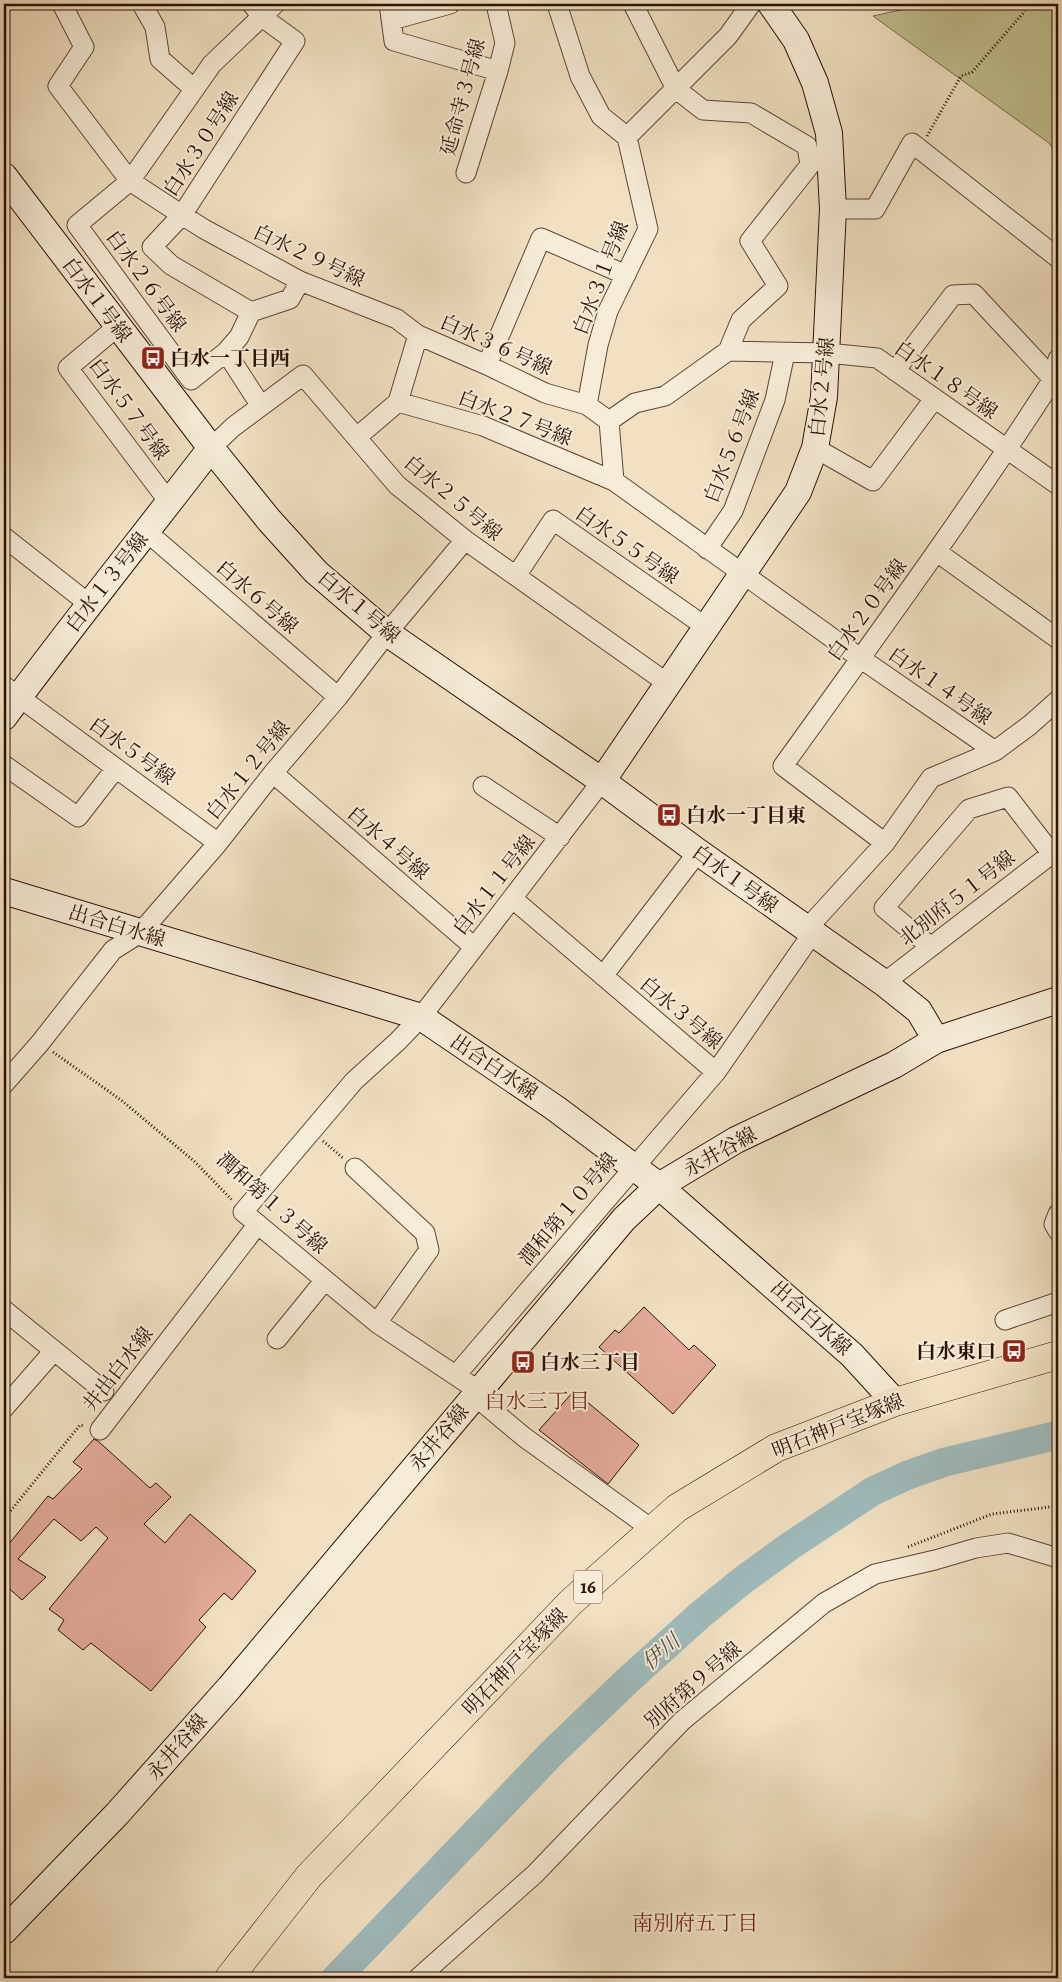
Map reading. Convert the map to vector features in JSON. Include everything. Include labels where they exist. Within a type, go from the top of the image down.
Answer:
[{"type":"main road","name":"明石神戸宝塚線","points":[[229,1978],[309,1876],[571,1602],[677,1508],[776,1448],[895,1402],[1058,1355]]},
{"type":"street","name":"白水３０号線","points":[[62,4],[84,47],[58,86],[130,180],[182,215],[295,41],[257,10]]},
{"type":"street","points":[[142,4],[155,28],[160,59],[194,88]]},
{"type":"street","points":[[130,180],[212,64],[257,10],[275,4]]},
{"type":"street","points":[[450,4],[390,12],[394,41],[498,71]]},
{"type":"street","name":"延命寺３号線","points":[[466,173],[505,43],[496,4]]},
{"type":"street","points":[[557,4],[580,76],[601,116],[627,137],[728,36],[751,4]]},
{"type":"street","points":[[609,421],[635,403],[665,396],[728,351],[741,320],[778,286],[750,241],[810,165],[807,146],[751,113],[703,110],[676,89],[633,4]]},
{"type":"street","name":"白水２号線","points":[[602,781],[798,492],[815,448],[824,397],[833,210],[829,133],[815,83],[796,40],[771,4]]},
{"type":"street","name":"白水３１号線","points":[[587,405],[598,345],[608,311],[648,229],[627,137]]},
{"type":"street","points":[[833,210],[875,209],[915,146],[1058,258]]},
{"type":"street","name":"白水１号線","points":[[4,176],[117,327],[211,448],[269,520],[316,572],[387,633],[602,781],[812,934],[884,983],[919,1011],[936,1040]]},
{"type":"street","name":"白水２６号線","points":[[130,180],[77,225],[191,380],[226,352]]},
{"type":"street","points":[[182,215],[152,247],[171,265],[251,312]]},
{"type":"street","name":"白水２９号線","points":[[182,215],[300,281],[397,319],[418,335]]},
{"type":"street","points":[[487,365],[541,238],[626,275]]},
{"type":"street","points":[[261,406],[226,352],[239,337],[251,312],[290,299],[300,281]]},
{"type":"street","points":[[895,371],[953,295],[974,294],[1056,381]]},
{"type":"street","name":"白水５７号線","points":[[117,327],[68,368],[169,502]]},
{"type":"street","name":"白水３６号線","points":[[398,402],[418,335],[545,393],[587,405]]},
{"type":"street","name":"白水１８号線","points":[[728,351],[826,353],[877,358],[1058,485]]},
{"type":"street","name":"白水５６号線","points":[[707,549],[733,511],[775,400],[785,353]]},
{"type":"street","name":"白水２０号線","points":[[885,842],[783,766],[937,552],[1056,381],[1058,358]]},
{"type":"street","name":"白水２５号線","points":[[211,448],[261,406],[303,375],[397,485],[465,540],[667,684]]},
{"type":"street","points":[[815,448],[873,481],[934,399]]},
{"type":"street","points":[[357,436],[398,402]]},
{"type":"street","name":"白水２７号線","points":[[398,402],[483,426],[614,481]]},
{"type":"street","points":[[587,405],[609,421],[614,481],[742,574]]},
{"type":"street","name":"白水１３号線","points":[[4,717],[11,691],[89,604],[211,448]]},
{"type":"street","name":"白水５５号線","points":[[516,576],[553,520],[706,628]]},
{"type":"street","name":"白水６号線","points":[[147,532],[338,697]]},
{"type":"street","points":[[4,537],[89,604]]},
{"type":"street","name":"白水１２号線","points":[[4,1082],[40,1042],[113,950],[140,933],[218,843],[272,773],[338,697],[387,633],[465,540]]},
{"type":"street","points":[[937,552],[1058,639]]},
{"type":"street","name":"白水１４号線","points":[[742,574],[995,751]]},
{"type":"street","name":"白水５号線","points":[[11,691],[218,843]]},
{"type":"street","points":[[812,934],[814,921],[885,842],[931,778],[995,751],[1030,725],[1058,700]]},
{"type":"street","points":[[4,765],[78,817],[116,768]]},
{"type":"street","name":"白水４号線","points":[[272,773],[474,947]]},
{"type":"street","name":"白水１１号線","points":[[421,1017],[602,781]]},
{"type":"street","points":[[483,786],[560,837]]},
{"type":"street","points":[[931,947],[884,908],[969,809],[1008,797],[1055,852]]},
{"type":"street","points":[[603,976],[698,852]]},
{"type":"street","name":"北別府５１号線","points":[[884,983],[1055,852]]},
{"type":"street","name":"出合白水線","points":[[4,892],[421,1017],[555,1108],[659,1186],[852,1356],[895,1402]]},
{"type":"street","name":"白水３号線","points":[[513,899],[716,1072],[812,934]]},
{"type":"street","name":"永井谷線","points":[[4,1931],[117,1814],[230,1687],[581,1269],[624,1219],[659,1186],[736,1140],[894,1065],[936,1040],[1040,1008],[1058,1000]]},
{"type":"street","points":[[243,1212],[354,1081],[421,1017]]},
{"type":"street","name":"潤和第１０号線","points":[[456,1375],[716,1072]]},
{"type":"street","points":[[355,1168],[425,1233],[429,1250],[377,1323]]},
{"type":"street","name":"潤和第１３号線","points":[[243,1212],[377,1323],[456,1375],[524,1438],[653,1530]]},
{"type":"street","points":[[1058,1214],[1054,1224],[1058,1231]]},
{"type":"street","name":"井出白水線","points":[[100,1430],[258,1224]]},
{"type":"street","points":[[560,1253],[581,1269]]},
{"type":"street","points":[[277,1339],[325,1280]]},
{"type":"street","points":[[1005,1320],[1058,1302]]},
{"type":"street","points":[[4,1310],[53,1352],[104,1391]]},
{"type":"street","points":[[4,1408],[53,1352]]},
{"type":"street","name":"別府第９号線","points":[[418,1978],[535,1874],[682,1721],[824,1604],[875,1574],[976,1548],[1008,1543],[1058,1558]]},
{"type":"path","points":[[915,146],[960,76],[972,72],[1025,11]]},
{"type":"path","name":"潤和第１３号線","points":[[40,1042],[128,1106],[194,1161],[243,1212]]},
{"type":"path","points":[[312,1131],[355,1168]]},
{"type":"path","name":"井出白水線","points":[[4,1519],[80,1424],[100,1430]]},
{"type":"path","points":[[906,1548],[992,1514],[1058,1506]]},
{"type":"green space","points":[[927,4],[1058,4],[1058,156],[1049,143],[873,16]]},
{"type":"building","points":[[644,1307],[689,1350],[694,1345],[716,1365],[673,1414],[599,1347],[615,1330],[619,1333]]},
{"type":"building","points":[[574,1391],[639,1445],[608,1484],[539,1430]]},
{"type":"building","points":[[94,1439],[150,1488],[156,1483],[171,1497],[144,1524],[165,1543],[190,1514],[256,1571],[232,1600],[224,1593],[199,1620],[206,1627],[151,1691],[91,1643],[83,1650],[58,1630],[64,1620],[49,1609],[108,1538],[96,1527],[81,1541],[54,1519],[18,1559],[46,1577],[22,1600],[4,1584],[4,1550],[48,1496],[53,1499],[82,1469],[73,1462]]},
{"type":"waterway","name":"伊川","points":[[336,1978],[551,1754],[627,1681],[700,1615],[743,1580],[790,1546],[873,1491],[908,1475],[945,1462],[1058,1435]]},
{"type":"place","name":"白水一丁目西","points":[[153,358]]},
{"type":"place","name":"白水一丁目東","points":[[669,815]]},
{"type":"place","name":"白水東口","points":[[1014,1351]]},
{"type":"place","name":"白水三丁目","points":[[523,1362]]},
{"type":"district","name":"白水三丁目","points":[[537,1401]]},
{"type":"district","name":"南別府五丁目","points":[[695,1923]]}]
